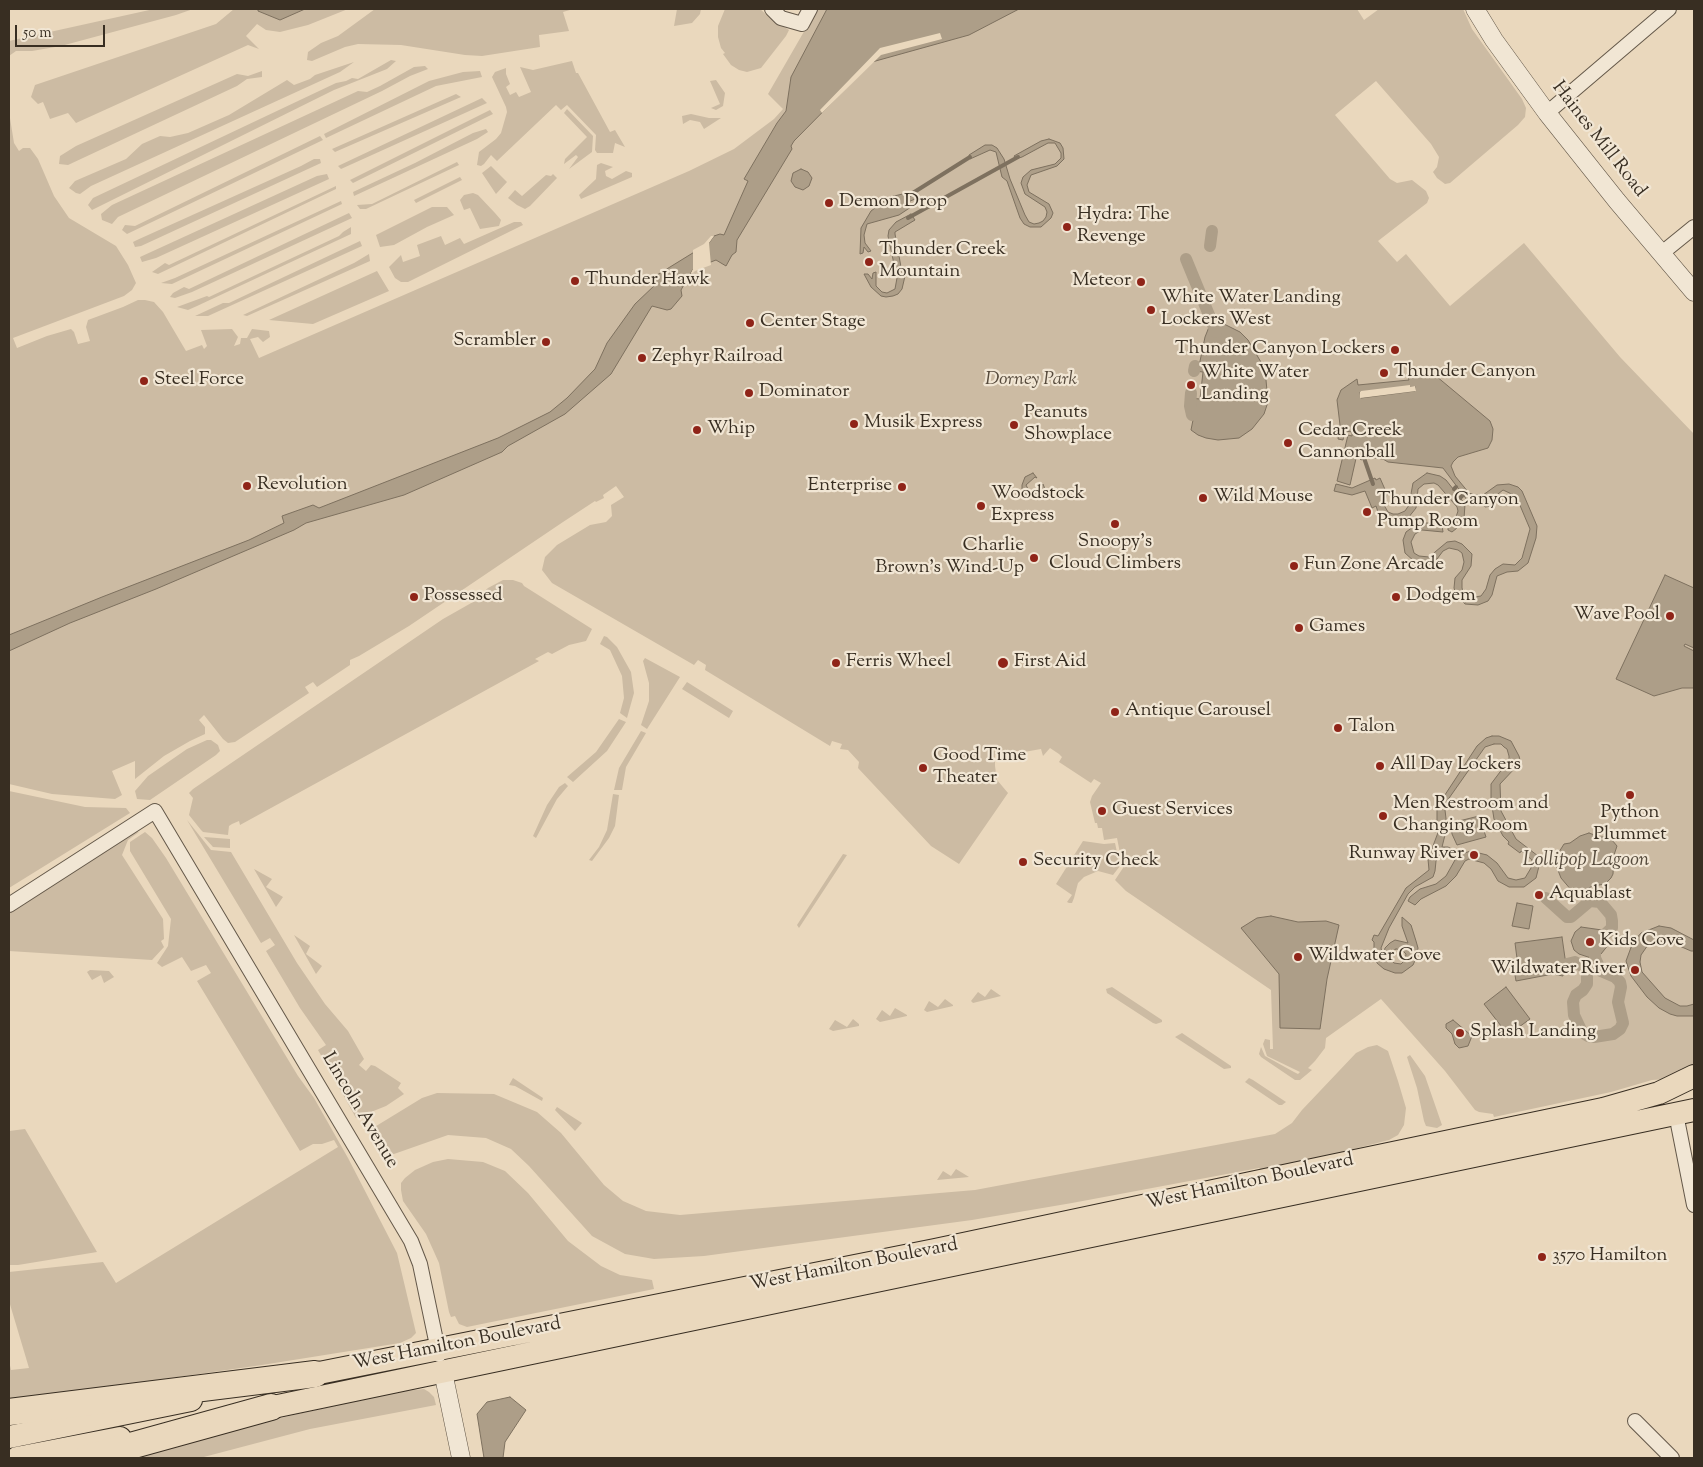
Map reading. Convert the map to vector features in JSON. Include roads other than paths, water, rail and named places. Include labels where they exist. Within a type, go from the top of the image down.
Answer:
[{"type":"highway","points":[[9,1412],[316,1374]]},
{"type":"highway","points":[[87,1458],[271,1407]]},
{"type":"main road","name":"West Hamilton Boulevard","points":[[9,1437],[935,1250],[1603,1109],[1659,1093],[1694,1076]]},
{"type":"main road","name":"West Hamilton Boulevard","points":[[17,1458],[443,1372],[1685,1112]]},
{"type":"street","points":[[772,9],[781,18],[802,24],[810,9]]},
{"type":"street","name":"Haines Mill Road","points":[[1475,9],[1494,40],[1547,113],[1694,292]]},
{"type":"street","points":[[1547,113],[1669,9]]},
{"type":"street","points":[[1662,253],[1694,227]]},
{"type":"street","name":"Lincoln Avenue","points":[[9,905],[155,812],[411,1241],[420,1264],[460,1458]]},
{"type":"street","points":[[1685,1112],[1694,1205]]},
{"type":"street","points":[[1635,1421],[1672,1458]]},
{"type":"water","points":[[258,9],[305,9],[280,20],[258,11]]},
{"type":"water","points":[[827,9],[1019,9],[969,35],[872,62],[794,141],[791,146],[792,149],[737,240],[736,252],[732,255],[726,266],[716,260],[693,269],[681,290],[682,296],[671,309],[667,310],[652,306],[611,374],[565,414],[508,446],[502,452],[404,495],[306,523],[294,530],[156,589],[70,623],[9,651],[9,635],[249,540],[284,523],[282,516],[313,505],[319,508],[498,438],[550,412],[567,398],[595,369],[607,343],[635,304],[656,284],[657,275],[709,243],[714,236],[724,235],[748,181],[744,179],[786,111],[791,77]]},
{"type":"water","points":[[1049,139],[1060,143],[1063,148],[1064,159],[1057,166],[1031,175],[1027,185],[1029,192],[1049,204],[1053,213],[1051,218],[1041,227],[1030,227],[1024,224],[1020,218],[1007,181],[1002,177],[996,152],[990,150],[970,159],[969,155],[985,145],[992,145],[997,148],[1004,159],[1025,215],[1029,222],[1039,223],[1046,217],[1045,207],[1025,194],[1021,183],[1023,177],[1031,170],[1055,164],[1061,158],[1061,153],[1055,143],[1048,143],[1022,157],[1016,159],[1014,156],[1041,141]]},
{"type":"water","points":[[801,169],[808,172],[812,178],[809,186],[803,190],[795,187],[791,181],[793,173]]},
{"type":"water","points":[[911,192],[915,199],[908,202],[911,207],[899,215],[867,224],[864,235],[865,243],[871,251],[868,252],[864,247],[863,253],[860,254],[861,228],[871,211],[890,197]]},
{"type":"water","points":[[911,214],[915,220],[895,232],[901,267],[905,276],[902,289],[893,296],[881,296],[871,287],[864,274],[868,274],[872,279],[873,273],[876,272],[876,286],[882,292],[887,293],[895,289],[897,278],[888,236],[889,230],[896,222]]},
{"type":"water","points":[[1216,315],[1224,324],[1240,332],[1248,340],[1265,369],[1268,402],[1264,414],[1252,429],[1239,438],[1218,440],[1198,435],[1191,430],[1193,420],[1188,414],[1188,398],[1200,399],[1203,372],[1194,371],[1195,366],[1199,366],[1209,327],[1209,318]]},
{"type":"water","points":[[1430,371],[1490,421],[1493,429],[1492,440],[1488,448],[1458,457],[1453,462],[1451,466],[1455,476],[1469,493],[1475,495],[1483,495],[1497,485],[1509,484],[1518,487],[1522,491],[1537,526],[1536,538],[1528,563],[1518,571],[1507,572],[1497,576],[1492,595],[1488,601],[1478,605],[1465,604],[1456,594],[1454,588],[1455,578],[1462,570],[1464,562],[1462,553],[1449,548],[1443,551],[1437,559],[1427,563],[1421,570],[1417,568],[1415,562],[1405,553],[1403,540],[1406,532],[1417,524],[1442,525],[1443,532],[1422,530],[1415,534],[1411,542],[1414,553],[1419,556],[1429,557],[1447,542],[1455,541],[1462,544],[1472,554],[1471,566],[1462,580],[1464,594],[1469,598],[1481,596],[1486,589],[1490,575],[1495,569],[1503,564],[1515,565],[1522,558],[1530,529],[1516,496],[1503,490],[1493,498],[1492,506],[1485,507],[1484,503],[1467,500],[1443,468],[1388,462],[1370,455],[1361,460],[1357,454],[1350,485],[1337,481],[1348,435],[1352,436],[1352,432],[1345,431],[1343,440],[1338,439],[1340,425],[1337,400],[1341,390],[1357,379],[1358,385],[1409,380],[1408,377],[1413,377],[1413,374]],"holes":[[[1415,387],[1415,391],[1361,398],[1360,392]]]},
{"type":"water","points":[[1033,473],[1037,478],[1035,477],[1026,485],[1031,494],[1036,493],[1043,484],[1045,489],[1041,494],[1033,498],[1027,496],[1022,489],[1022,485],[1025,477]]},
{"type":"water","points":[[1427,473],[1440,476],[1446,480],[1465,504],[1462,524],[1452,532],[1448,530],[1448,526],[1454,523],[1458,511],[1457,507],[1438,485],[1434,483],[1424,484],[1418,489],[1416,508],[1408,518],[1394,521],[1379,515],[1376,506],[1372,508],[1365,491],[1352,495],[1334,491],[1336,484],[1352,488],[1375,478],[1376,480],[1380,478],[1387,494],[1384,505],[1388,512],[1398,514],[1405,511],[1409,505],[1413,483]]},
{"type":"water","name":"Wave Pool","points":[[1665,575],[1694,588],[1694,648],[1685,644],[1684,646],[1694,651],[1694,688],[1682,688],[1654,696],[1616,679]]},
{"type":"water","name":"Runway River","points":[[1499,736],[1511,741],[1519,756],[1520,760],[1516,767],[1500,784],[1501,811],[1516,839],[1538,856],[1540,862],[1536,878],[1524,887],[1509,887],[1498,881],[1491,869],[1484,863],[1469,859],[1465,861],[1456,876],[1446,886],[1421,899],[1415,905],[1408,901],[1420,889],[1436,884],[1446,876],[1455,860],[1442,854],[1439,855],[1433,877],[1415,887],[1408,894],[1389,928],[1381,948],[1383,956],[1385,948],[1395,940],[1408,943],[1402,926],[1402,917],[1411,925],[1418,948],[1413,965],[1402,973],[1395,973],[1384,969],[1377,963],[1374,957],[1374,942],[1372,940],[1374,935],[1378,936],[1406,888],[1429,870],[1428,859],[1439,830],[1437,829],[1436,832],[1431,830],[1437,822],[1437,807],[1477,746],[1486,738]],"holes":[[[1501,744],[1507,749],[1509,756],[1509,760],[1491,784],[1494,819],[1503,836],[1509,842],[1508,844],[1520,853],[1521,851],[1523,852],[1532,860],[1531,868],[1525,878],[1516,880],[1508,878],[1497,863],[1487,855],[1471,851],[1461,854],[1448,847],[1442,847],[1447,827],[1445,810],[1447,801],[1485,747]],[[1396,949],[1402,950],[1406,954],[1405,960],[1401,964],[1394,963],[1390,958],[1391,952]]]},
{"type":"water","points":[[1479,816],[1486,837],[1457,845],[1452,834],[1451,823]]},
{"type":"water","name":"Lollipop Lagoon","points":[[1589,833],[1600,837],[1607,837],[1617,846],[1614,855],[1613,874],[1605,884],[1593,886],[1577,893],[1572,891],[1561,878],[1554,860],[1564,844],[1570,843],[1580,836]]},
{"type":"water","points":[[1517,903],[1533,906],[1529,929],[1512,926]]},
{"type":"water","name":"Wildwater Cove","points":[[1271,916],[1298,922],[1326,921],[1339,925],[1327,979],[1320,1029],[1280,1028],[1279,974],[1241,928],[1257,918]]},
{"type":"water","name":"Wildwater River","points":[[1659,926],[1671,928],[1694,940],[1694,951],[1668,941],[1650,942],[1641,955],[1642,972],[1665,998],[1680,1006],[1694,1004],[1694,1016],[1677,1016],[1659,1008],[1647,997],[1631,976],[1626,961],[1633,942],[1641,933]]},
{"type":"water","name":"Kids Cove","points":[[1581,927],[1602,930],[1608,937],[1609,944],[1601,954],[1591,958],[1574,950],[1571,941],[1575,932]]},
{"type":"water","points":[[1562,937],[1567,972],[1563,972],[1563,976],[1553,974],[1516,981],[1515,975],[1519,974],[1515,943]]},
{"type":"water","points":[[1506,987],[1530,1019],[1508,1035],[1484,1004]]},
{"type":"water","name":"Splash Landing","points":[[1453,1020],[1472,1036],[1468,1046],[1459,1048],[1455,1044],[1452,1034],[1446,1028],[1446,1024]]},
{"type":"water","points":[[510,1397],[526,1410],[505,1442],[503,1458],[484,1458],[477,1414],[487,1402]]},
{"type":"waterway","name":"Thunder Creek Mountain","points":[[908,196],[970,157]]},
{"type":"waterway","name":"Thunder Creek Mountain","points":[[908,218],[1018,157]]},
{"type":"waterway","points":[[1210,246],[1212,231]]},
{"type":"waterway","points":[[1186,259],[1216,332]]},
{"type":"waterway","points":[[1194,371],[1195,366]]},
{"type":"waterway","points":[[1191,393],[1190,406],[1192,415]]},
{"type":"waterway","name":"Thunder Canyon","points":[[1363,455],[1373,484]]},
{"type":"waterway","points":[[1460,498],[1463,495]]},
{"type":"waterway","points":[[1546,898],[1567,917],[1571,917],[1590,901],[1600,902],[1611,915],[1612,928],[1598,941],[1595,958],[1601,971],[1615,977],[1620,982],[1618,1002],[1623,1023],[1620,1029],[1613,1034],[1594,1037],[1582,1032],[1574,1015],[1573,1002],[1576,995],[1587,984],[1587,971],[1575,962],[1555,967]]},
{"type":"place","name":"Demon Drop","points":[[829,203]]},
{"type":"place","name":"Hydra: The Revenge","points":[[1067,227]]},
{"type":"place","name":"Thunder Creek Mountain","points":[[869,262]]},
{"type":"place","name":"Thunder Hawk","points":[[575,281]]},
{"type":"place","name":"Meteor","points":[[1141,282]]},
{"type":"place","name":"White Water Landing Lockers West","points":[[1151,310]]},
{"type":"place","name":"Center Stage","points":[[750,323]]},
{"type":"place","name":"Scrambler","points":[[546,342]]},
{"type":"place","name":"Thunder Canyon Lockers","points":[[1395,350]]},
{"type":"place","name":"Zephyr Railroad","points":[[642,358]]},
{"type":"place","name":"Thunder Canyon","points":[[1384,373]]},
{"type":"place","name":"Steel Force","points":[[144,381]]},
{"type":"place","name":"White Water Landing","points":[[1191,385]]},
{"type":"place","name":"Dominator","points":[[749,393]]},
{"type":"place","name":"Musik Express","points":[[854,424]]},
{"type":"place","name":"Peanuts Showplace","points":[[1014,425]]},
{"type":"place","name":"Whip","points":[[697,430]]},
{"type":"place","name":"Cedar Creek Cannonball","points":[[1288,443]]},
{"type":"place","name":"Revolution","points":[[247,486]]},
{"type":"place","name":"Enterprise","points":[[902,487]]},
{"type":"place","name":"Wild Mouse","points":[[1203,498]]},
{"type":"place","name":"Woodstock Express","points":[[981,506]]},
{"type":"place","name":"Thunder Canyon Pump Room","points":[[1367,512]]},
{"type":"place","name":"Snoopy's Cloud Climbers","points":[[1115,524]]},
{"type":"place","name":"Charlie Brown's Wind-Up","points":[[1034,558]]},
{"type":"place","name":"Fun Zone Arcade","points":[[1294,566]]},
{"type":"place","name":"Possessed","points":[[414,597]]},
{"type":"place","name":"Dodgem","points":[[1396,597]]},
{"type":"place","name":"Wave Pool","points":[[1670,616]]},
{"type":"place","name":"Games","points":[[1299,628]]},
{"type":"place","name":"Ferris Wheel","points":[[836,663]]},
{"type":"place","name":"First Aid","points":[[1003,663]]},
{"type":"place","name":"Antique Carousel","points":[[1115,712]]},
{"type":"place","name":"Talon","points":[[1338,728]]},
{"type":"place","name":"All Day Lockers","points":[[1380,766]]},
{"type":"place","name":"Good Time Theater","points":[[923,768]]},
{"type":"place","name":"Python Plummet","points":[[1630,795]]},
{"type":"place","name":"Guest Services","points":[[1102,811]]},
{"type":"place","name":"Men Restroom and Changing Room","points":[[1383,816]]},
{"type":"place","name":"Runway River","points":[[1474,855]]},
{"type":"place","name":"Security Check","points":[[1023,862]]},
{"type":"place","name":"Aquablast","points":[[1539,895]]},
{"type":"place","name":"Kids Cove","points":[[1590,942]]},
{"type":"place","name":"Wildwater Cove","points":[[1298,957]]},
{"type":"place","name":"Wildwater River","points":[[1635,970]]},
{"type":"place","name":"Splash Landing","points":[[1460,1033]]},
{"type":"place","name":"3570 Hamilton","points":[[1542,1257]]},
{"type":"park label","name":"Dorney Park","points":[[1031,381]]}]
